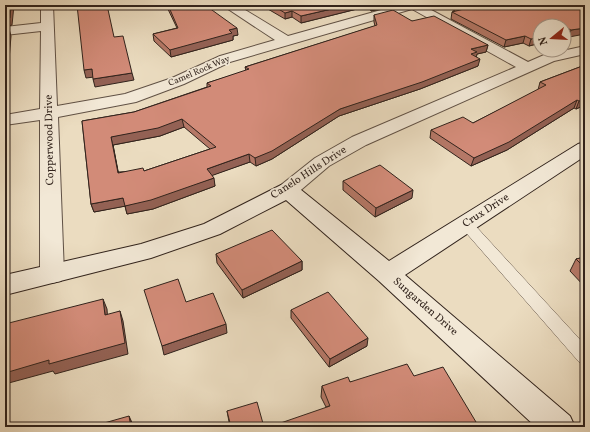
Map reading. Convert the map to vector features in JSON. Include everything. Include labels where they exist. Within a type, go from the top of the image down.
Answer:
[{"type":"street","name":"Copperwood Drive","points":[[47,5],[52,274]]},
{"type":"street","points":[[228,5],[286,41]]},
{"type":"street","points":[[413,5],[527,67]]},
{"type":"street","name":"Camel Rock Way","points":[[5,120],[130,98],[178,81],[225,60],[413,5]]},
{"type":"street","points":[[5,31],[48,26]]},
{"type":"street","name":"Canelo Hills Drive","points":[[5,285],[143,252],[212,229],[288,190],[322,162],[359,141],[549,58],[585,50]]},
{"type":"street","name":"Crux Drive","points":[[388,274],[585,148]]},
{"type":"street","name":"Sungarden Drive","points":[[288,190],[388,274],[559,427]]},
{"type":"lane","points":[[466,224],[585,358]]},
{"type":"building","points":[[5,5],[11,5],[10,18],[5,19]]},
{"type":"building","points":[[77,5],[107,5],[114,37],[123,36],[132,73],[93,79],[92,69],[84,70]]},
{"type":"building","points":[[168,5],[205,5],[237,28],[229,30],[232,33],[170,50],[153,34],[178,28]]},
{"type":"building","points":[[272,5],[349,5],[301,16],[292,11],[285,13]]},
{"type":"building","points":[[456,5],[585,5],[585,28],[572,30],[572,18],[532,18],[532,39],[525,36],[506,40],[452,12],[464,9]]},
{"type":"building","points":[[393,10],[412,21],[434,16],[488,45],[471,49],[477,52],[471,54],[480,59],[422,82],[340,109],[272,151],[255,158],[249,154],[207,169],[214,178],[151,200],[125,206],[123,198],[91,204],[82,121],[134,112],[211,86],[207,83],[249,69],[245,67],[377,25],[374,15]],"holes":[[[182,119],[216,147],[144,171],[143,168],[118,173],[111,137],[158,128]]]},
{"type":"building","points":[[5,29],[9,29],[5,65]]},
{"type":"building","points":[[585,65],[585,99],[579,101],[577,100],[509,142],[474,158],[431,130],[463,117],[473,123],[546,85],[540,82]]},
{"type":"building","points":[[380,165],[413,190],[376,208],[343,181]]},
{"type":"building","points":[[272,230],[302,261],[242,290],[216,254]]},
{"type":"building","points":[[585,257],[585,268],[576,259]]},
{"type":"building","points":[[178,279],[186,302],[213,293],[226,324],[162,346],[144,290]]},
{"type":"building","points":[[328,292],[368,338],[330,359],[291,310]]},
{"type":"building","points":[[103,299],[105,315],[120,311],[125,343],[49,364],[49,360],[5,373],[5,324]]},
{"type":"building","points":[[407,364],[414,376],[443,367],[479,427],[269,427],[330,406],[322,386],[348,377],[350,382]]},
{"type":"building","points":[[257,402],[264,427],[231,427],[227,411]]},
{"type":"building","points":[[129,416],[131,427],[90,427]]}]
